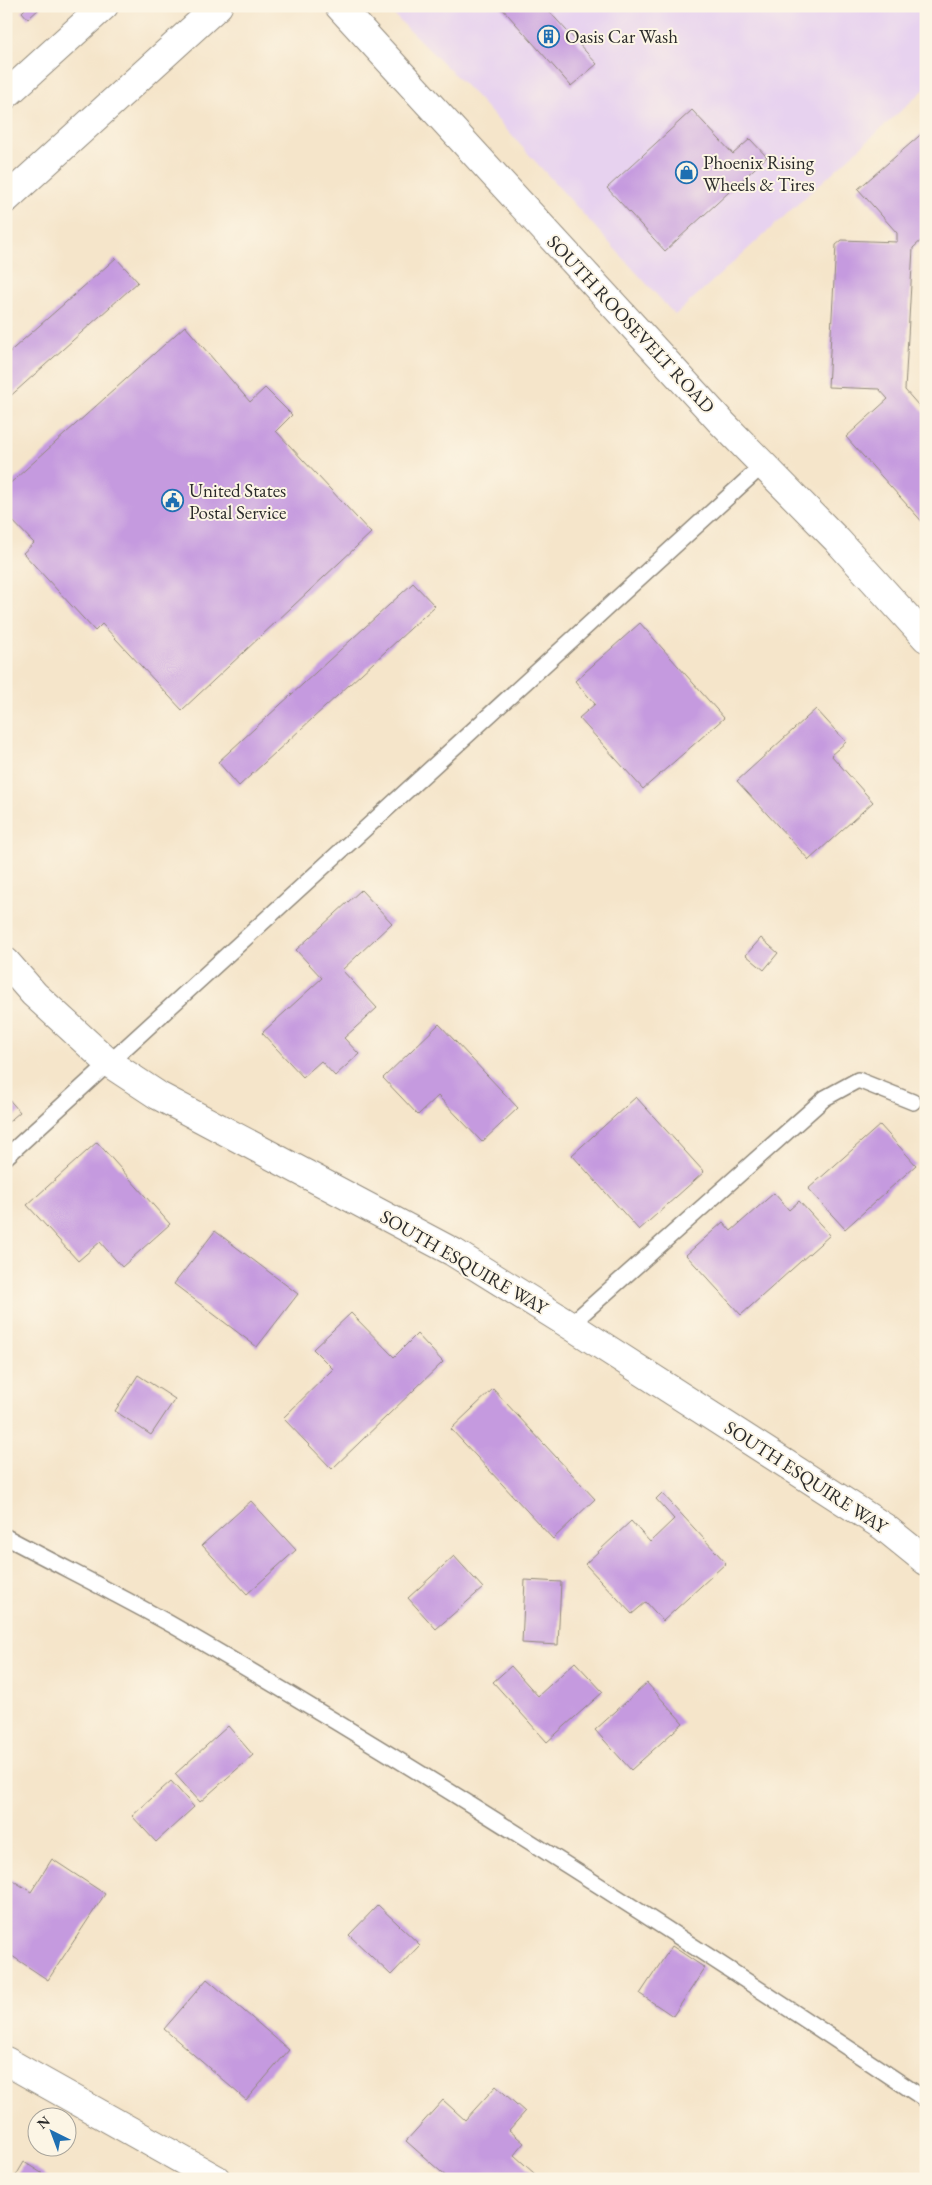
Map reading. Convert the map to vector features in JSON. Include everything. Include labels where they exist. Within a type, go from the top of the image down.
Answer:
[{"type":"street","points":[[6,95],[104,6]]},
{"type":"street","points":[[6,200],[218,6]]},
{"type":"street","name":"SOUTH ROOSEVELT ROAD","points":[[339,6],[763,465],[837,540],[926,638]]},
{"type":"street","name":"SOUTH ESQUIRE WAY","points":[[6,962],[34,994],[109,1063],[160,1096],[453,1252],[570,1324],[884,1527],[926,1561]]},
{"type":"street","points":[[6,2061],[216,2179]]},
{"type":"lane","points":[[6,1157],[763,465]]},
{"type":"lane","points":[[570,1324],[825,1098],[858,1080],[913,1102]]},
{"type":"lane","points":[[6,1537],[172,1625],[440,1786],[811,2023],[926,2100]]},
{"type":"shaded area","points":[[385,6],[926,6],[926,88],[675,315],[475,95]]},
{"type":"building","points":[[28,6],[39,6],[40,8],[28,19],[22,12]]},
{"type":"building","name":"Oasis Car Wash","points":[[500,6],[548,6],[546,8],[597,64],[571,86]]},
{"type":"building","name":"Phoenix Rising Wheels & Tires","points":[[692,110],[733,154],[750,139],[767,157],[665,251],[607,188]]},
{"type":"building","points":[[926,130],[926,236],[913,248],[905,390],[926,414],[926,526],[846,437],[888,399],[879,389],[828,387],[836,245],[842,240],[897,242],[897,233],[858,189]]},
{"type":"building","points":[[116,258],[138,282],[6,400],[6,355]]},
{"type":"building","points":[[185,326],[250,402],[265,388],[292,415],[276,431],[371,533],[182,710],[102,624],[95,631],[23,553],[34,543],[6,514],[6,487]]},
{"type":"building","points":[[413,583],[435,606],[239,786],[218,762]]},
{"type":"building","points":[[640,623],[724,718],[643,789],[579,718],[595,704],[575,681]]},
{"type":"building","points":[[816,709],[846,742],[831,755],[873,802],[809,860],[737,781]]},
{"type":"building","points":[[361,890],[392,923],[342,970],[377,1008],[344,1038],[359,1054],[335,1076],[321,1061],[303,1077],[262,1033],[322,978],[296,950]]},
{"type":"building","points":[[761,938],[778,953],[764,970],[746,955]]},
{"type":"building","points":[[439,1024],[518,1108],[482,1142],[438,1096],[418,1115],[383,1078]]},
{"type":"building","points":[[6,1096],[20,1112],[6,1124]]},
{"type":"building","points":[[636,1097],[704,1172],[639,1230],[572,1155]]},
{"type":"building","points":[[880,1125],[916,1165],[845,1229],[808,1189]]},
{"type":"building","points":[[97,1142],[170,1224],[122,1267],[100,1242],[78,1261],[27,1205]]},
{"type":"building","points":[[774,1193],[789,1210],[799,1201],[830,1235],[741,1315],[686,1255],[723,1222],[731,1231]]},
{"type":"building","points":[[215,1231],[298,1294],[257,1347],[174,1284]]},
{"type":"building","points":[[351,1313],[394,1357],[417,1334],[443,1362],[332,1469],[283,1418],[333,1369],[313,1349]]},
{"type":"building","points":[[138,1375],[175,1399],[151,1435],[115,1411]]},
{"type":"building","points":[[493,1389],[595,1499],[553,1539],[451,1429]]},
{"type":"building","points":[[662,1493],[726,1563],[663,1621],[646,1602],[632,1614],[585,1564],[631,1521],[650,1542],[674,1519],[656,1499]]},
{"type":"building","points":[[251,1501],[296,1550],[247,1594],[202,1545]]},
{"type":"building","points":[[454,1556],[483,1588],[436,1629],[408,1598]]},
{"type":"building","points":[[525,1580],[561,1582],[558,1645],[522,1643]]},
{"type":"building","points":[[575,1662],[603,1692],[547,1742],[493,1682],[511,1666],[538,1696]]},
{"type":"building","points":[[647,1683],[683,1723],[631,1770],[595,1730]]},
{"type":"building","points":[[228,1726],[253,1755],[200,1802],[175,1774]]},
{"type":"building","points":[[171,1781],[194,1807],[156,1842],[132,1816]]},
{"type":"building","points":[[52,1859],[105,1894],[48,1980],[6,1952],[6,1876],[31,1892]]},
{"type":"building","points":[[378,1905],[420,1945],[391,1975],[349,1935]]},
{"type":"building","points":[[672,1946],[705,1968],[673,2016],[640,1994]]},
{"type":"building","points":[[207,1979],[289,2050],[246,2100],[164,2029]]},
{"type":"building","points":[[496,2086],[525,2112],[509,2130],[524,2143],[514,2155],[535,2174],[531,2179],[449,2179],[406,2141],[443,2100],[465,2120]]},
{"type":"building","points":[[24,2162],[51,2179],[14,2179]]},
{"type":"place","name":"Oasis Car Wash","points":[[549,36]]},
{"type":"place","name":"Phoenix Rising Wheels & Tires","points":[[687,173]]},
{"type":"place","name":"United States Postal Service","points":[[173,501]]}]
